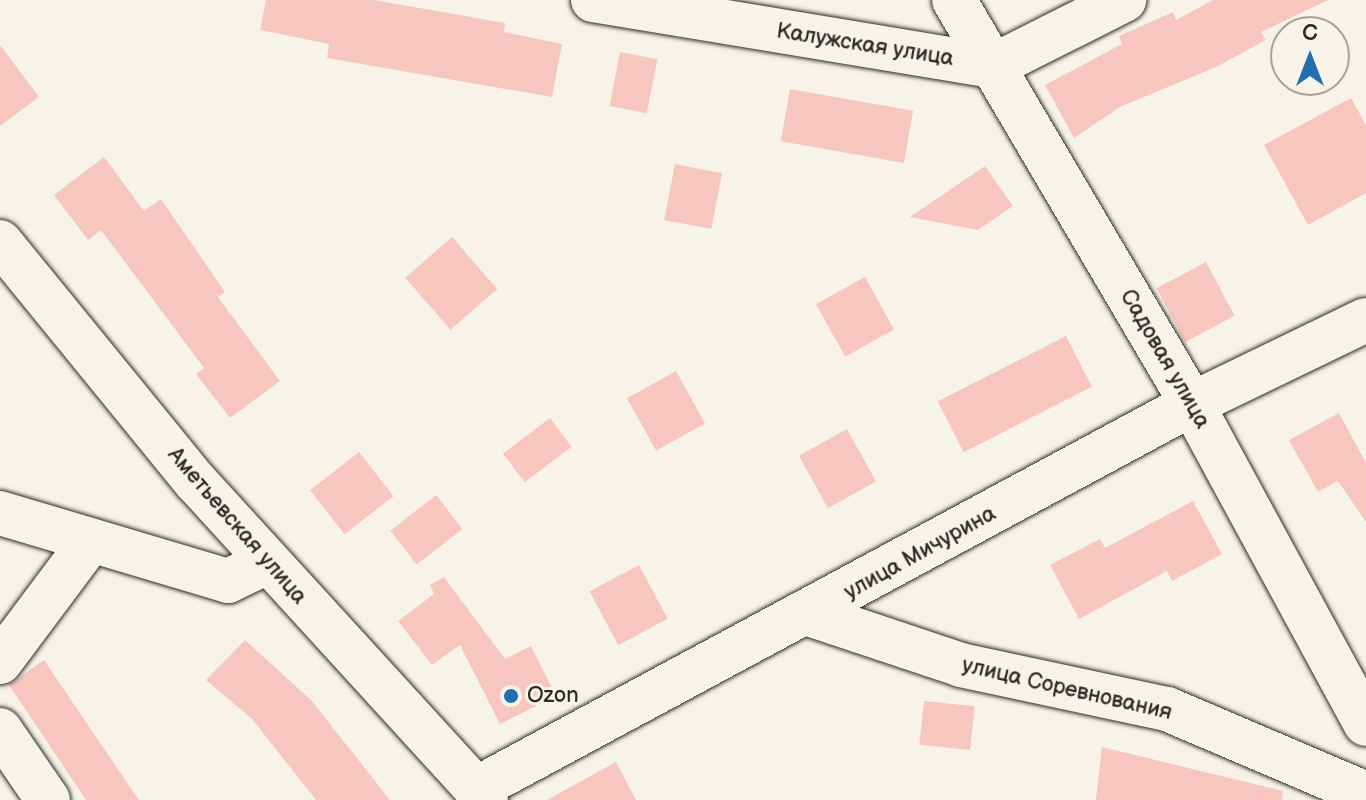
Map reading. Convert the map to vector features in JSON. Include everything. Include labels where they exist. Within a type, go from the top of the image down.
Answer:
[{"type":"street","name":"Калужская улица","points":[[593,0],[993,66]]},
{"type":"street","name":"Садовая улица","points":[[954,0],[1192,404],[1366,724]]},
{"type":"street","points":[[993,66],[1124,0]]},
{"type":"street","name":"Аметьевская улица","points":[[0,242],[267,562],[481,794]]},
{"type":"street","name":"улица Мичурина","points":[[481,794],[1192,404],[1366,320]]},
{"type":"street","points":[[0,513],[89,543],[228,581],[267,562]]},
{"type":"street","points":[[0,662],[89,543]]},
{"type":"street","name":"улица Соревнования","points":[[809,614],[961,665],[1167,709],[1366,794]]},
{"type":"street","points":[[0,730],[48,800]]},
{"type":"building","points":[[266,0],[374,0],[505,23],[504,32],[562,44],[552,97],[327,58],[329,44],[260,30]]},
{"type":"building","points":[[1213,0],[1328,0],[1294,16],[1270,16],[1270,28],[1261,32],[1266,40],[1216,67],[1120,107],[1074,138],[1045,85],[1122,44],[1119,36],[1173,12],[1176,20]]},
{"type":"building","points":[[0,45],[39,97],[0,126]]},
{"type":"building","points":[[620,52],[657,59],[647,113],[610,106]]},
{"type":"building","points":[[790,89],[913,111],[904,163],[781,141]]},
{"type":"building","points":[[1351,98],[1366,125],[1366,193],[1308,225],[1264,145]]},
{"type":"building","points":[[104,157],[144,211],[161,199],[225,292],[218,297],[280,381],[230,418],[196,374],[204,368],[101,230],[88,240],[54,195]]},
{"type":"building","points":[[675,164],[722,173],[711,229],[664,220]]},
{"type":"building","points":[[985,166],[1013,206],[978,230],[910,217]]},
{"type":"building","points":[[452,237],[497,289],[450,330],[405,278]]},
{"type":"building","points":[[1206,262],[1235,316],[1185,342],[1157,288]]},
{"type":"building","points":[[865,277],[894,329],[845,357],[816,304]]},
{"type":"building","points":[[1066,336],[1092,387],[964,452],[938,401]]},
{"type":"building","points":[[676,371],[705,423],[656,451],[627,398]]},
{"type":"building","points":[[1339,413],[1366,463],[1366,522],[1338,481],[1318,492],[1289,440]]},
{"type":"building","points":[[550,418],[572,447],[525,482],[503,454]]},
{"type":"building","points":[[847,429],[876,481],[828,508],[799,456]]},
{"type":"building","points":[[359,452],[393,496],[345,534],[310,490]]},
{"type":"building","points":[[436,495],[462,529],[417,565],[390,531]]},
{"type":"building","points":[[1193,501],[1222,554],[1172,581],[1167,571],[1079,619],[1050,565],[1100,539],[1105,548]]},
{"type":"building","points":[[639,565],[668,619],[618,645],[590,591]]},
{"type":"building","points":[[444,577],[505,659],[531,646],[556,696],[500,724],[460,645],[432,665],[398,621],[434,594],[430,585]]},
{"type":"building","points":[[245,640],[311,700],[390,800],[316,800],[252,719],[206,680]]},
{"type":"building","points":[[44,660],[139,800],[86,800],[9,685]]},
{"type":"building","points":[[924,701],[975,706],[970,750],[919,745]]},
{"type":"building","points":[[1102,747],[1283,791],[1282,800],[1096,800]]},
{"type":"building","points":[[616,762],[636,800],[547,800]]},
{"type":"place","name":"Ozon","points":[[511,696]]}]
